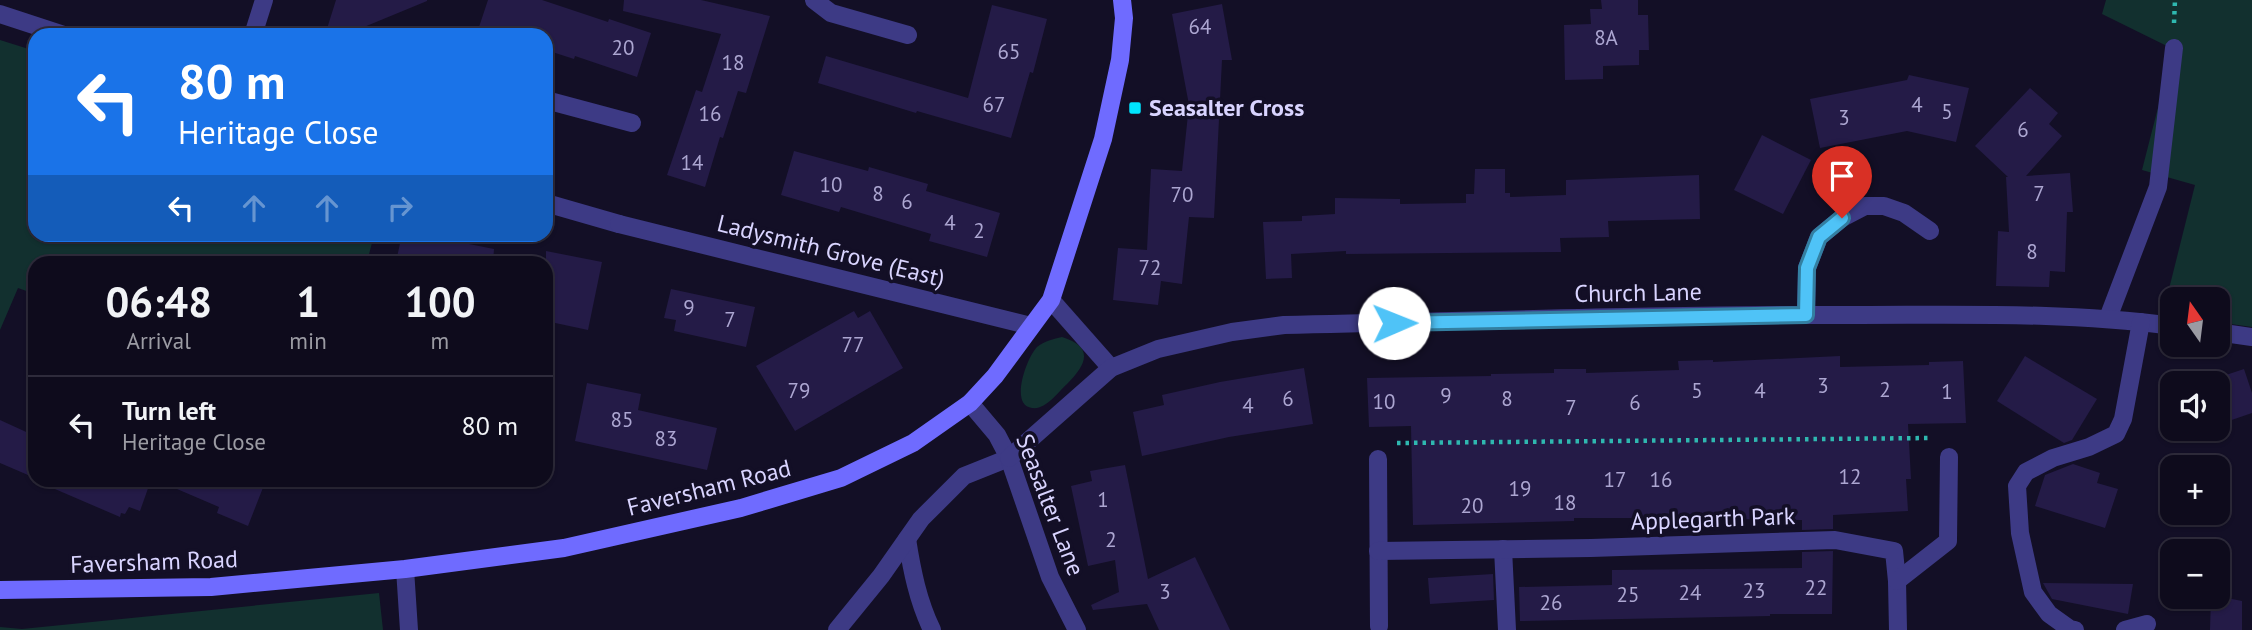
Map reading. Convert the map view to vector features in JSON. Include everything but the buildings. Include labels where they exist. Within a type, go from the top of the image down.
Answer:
[{"type":"street","points":[[255,28],[264,0]]},
{"type":"street","points":[[814,0],[831,13],[908,34]]},
{"type":"street","name":"Faversham Road","points":[[0,590],[211,587],[405,569],[564,548],[766,501],[841,478],[913,443],[970,402],[995,376],[1051,300],[1103,139],[1120,60],[1124,18],[1122,0]]},
{"type":"street","points":[[0,14],[43,28]]},
{"type":"street","points":[[2108,318],[2158,187],[2174,48]]},
{"type":"street","points":[[553,102],[632,123]]},
{"type":"street","name":"Ladysmith Grove (East)","points":[[553,205],[1031,326]]},
{"type":"street","points":[[1806,315],[1807,268],[1819,237],[1842,218],[1865,206],[1884,206],[1904,213],[1930,231]]},
{"type":"street","points":[[1051,300],[1111,368]]},
{"type":"street","name":"Church Lane","points":[[836,630],[881,576],[921,519],[964,476],[1009,458],[1111,368],[1158,349],[1232,332],[1283,326],[1806,315],[2108,318],[2160,324]]},
{"type":"street","points":[[2075,630],[2049,614],[2033,592],[2020,533],[2017,486],[2026,472],[2053,458],[2088,447],[2116,434],[2123,419],[2141,322]]},
{"type":"street","points":[[2230,334],[2252,337]]},
{"type":"street","name":"Seasalter Lane","points":[[970,402],[997,435],[1009,458],[1050,577],[1077,630]]},
{"type":"street","points":[[1897,581],[1948,541],[1949,457]]},
{"type":"street","points":[[1378,459],[1379,626]]},
{"type":"street","points":[[907,539],[913,578],[932,630]]},
{"type":"street","name":"Applegarth Park","points":[[1378,551],[1835,540],[1894,551],[1898,630]]},
{"type":"street","points":[[1503,549],[1507,630]]},
{"type":"street","points":[[405,569],[409,630]]},
{"type":"street","points":[[2125,630],[2147,624]]},
{"type":"path","points":[[1378,459],[1395,443],[1951,438],[1949,457]]},
{"type":"green space","points":[[2106,0],[2252,0],[2252,327],[2230,324],[2230,287],[2170,287],[2195,185],[2142,170],[2173,49],[2102,14]]},
{"type":"green space","points":[[0,40],[28,49],[28,242],[372,242],[369,256],[28,256],[28,292],[18,288],[0,330]]},
{"type":"green space","points":[[1062,337],[1072,341],[1083,351],[1084,357],[1079,370],[1047,403],[1037,408],[1025,405],[1022,399],[1022,380],[1033,352],[1043,343]]},
{"type":"green space","points":[[379,593],[383,630],[0,630],[0,627],[22,629]]},
{"type":"place","name":"Seasalter Cross","points":[[1135,108]]},
{"type":"route","points":[[1394,323],[1806,315],[1807,268],[1819,237],[1842,218]]}]
